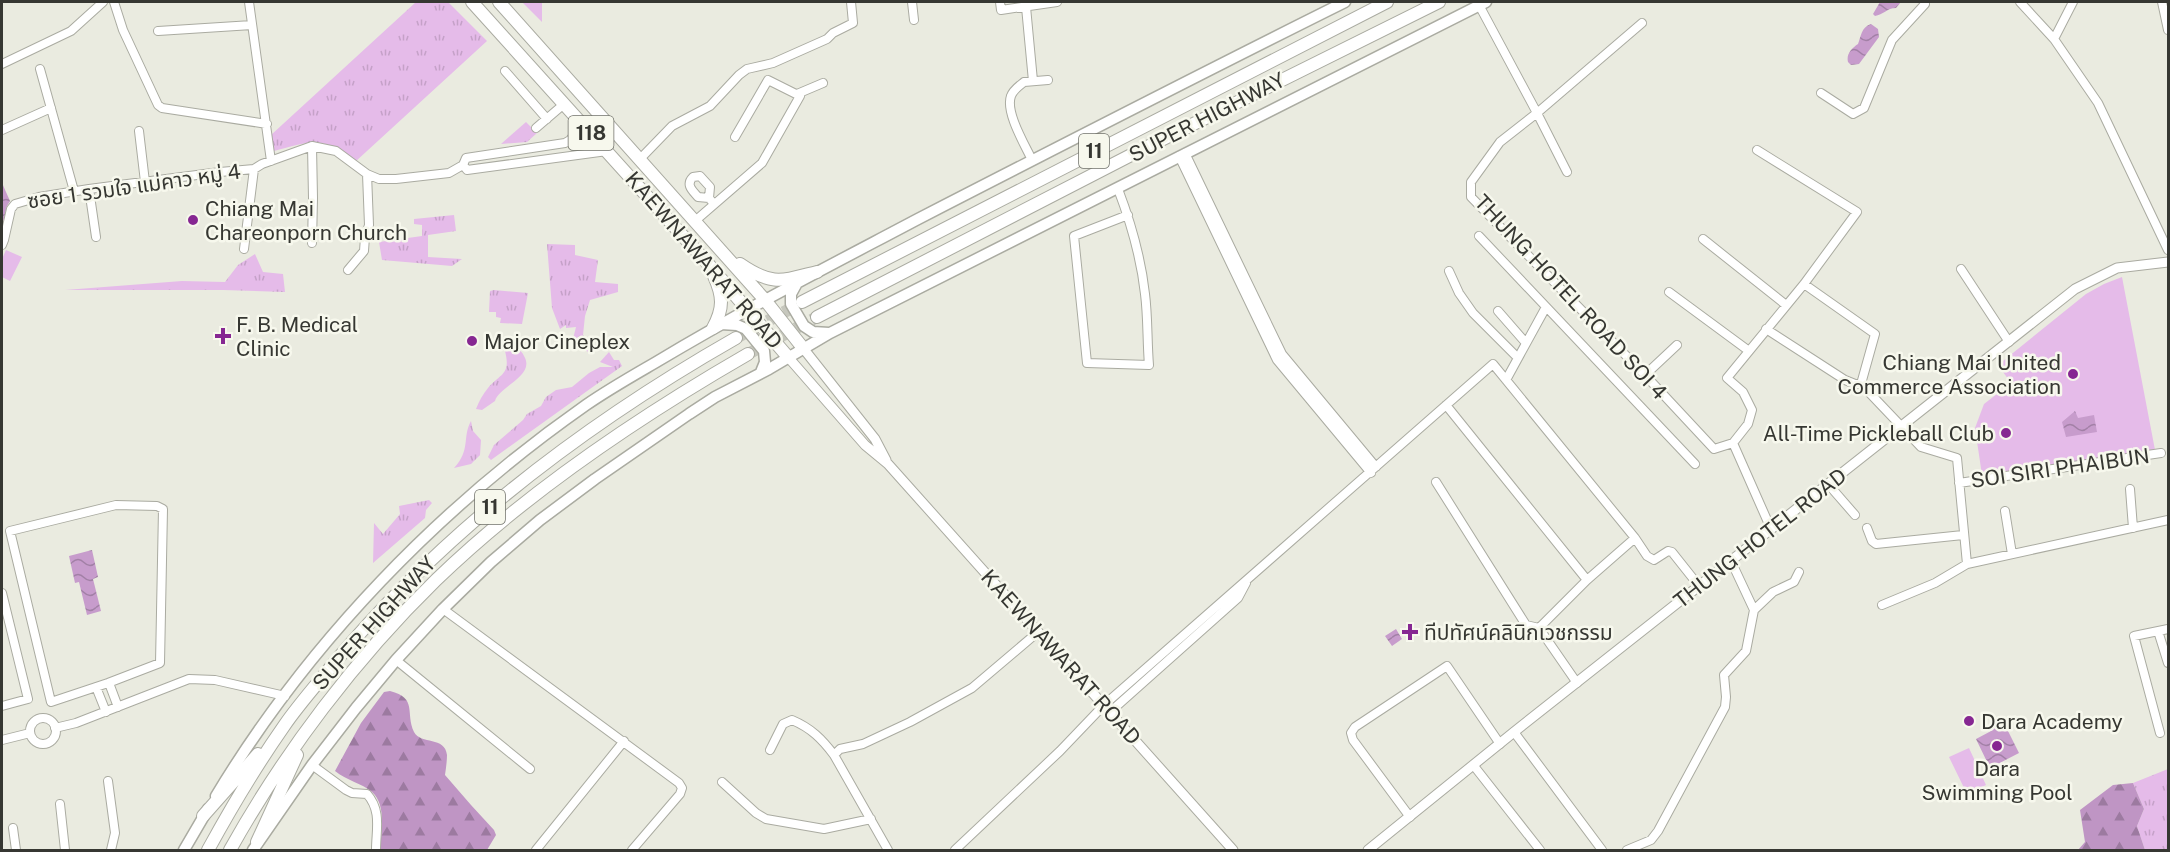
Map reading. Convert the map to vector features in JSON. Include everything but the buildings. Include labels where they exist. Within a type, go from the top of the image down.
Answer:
[{"type":"main road","name":"KAEWNAWARAT ROAD","points":[[472,2],[710,266],[788,357]]},
{"type":"main road","name":"KAEWNAWARAT ROAD","points":[[499,2],[722,251],[803,348]]},
{"type":"main road","points":[[184,850],[251,740],[327,643],[376,586],[480,486],[589,403],[717,326],[817,272],[1032,160],[1345,2]]},
{"type":"main road","name":"SUPER HIGHWAY","points":[[802,302],[1387,2]]},
{"type":"main road","name":"SUPER HIGHWAY","points":[[817,317],[1115,163],[1439,2]]},
{"type":"main road","points":[[255,846],[312,765],[396,660],[443,609],[491,562],[540,520],[595,479],[715,397],[830,333],[1482,3]]},
{"type":"main road","points":[[722,251],[764,279],[790,279],[817,272]]},
{"type":"main road","points":[[710,266],[722,296],[722,311],[717,326]]},
{"type":"main road","points":[[797,283],[791,294],[791,304],[804,326],[813,332],[830,333]]},
{"type":"main road","points":[[717,326],[737,325],[746,329],[764,351],[765,362],[761,372]]},
{"type":"main road","name":"SUPER HIGHWAY","points":[[208,850],[230,809],[285,724],[391,598],[420,569],[478,517],[579,436],[667,377],[736,338]]},
{"type":"main road","name":"SUPER HIGHWAY","points":[[230,850],[257,801],[310,726],[377,644],[436,580],[477,543],[550,485],[635,423],[682,392],[748,354]]},
{"type":"main road","points":[[203,816],[285,724]]},
{"type":"main road","points":[[255,846],[310,726]]},
{"type":"street","points":[[2,64],[71,31],[103,2]]},
{"type":"street","points":[[114,2],[123,30],[158,105],[162,108],[267,124]]},
{"type":"street","points":[[249,2],[271,160]]},
{"type":"street","points":[[640,159],[672,126],[710,106],[747,69],[773,63],[827,39],[833,33],[853,23],[851,2]]},
{"type":"street","points":[[912,2],[914,20]]},
{"type":"street","points":[[1000,2],[1001,10],[1057,2]]},
{"type":"street","points":[[1821,93],[1853,114],[1864,108],[1892,40],[1925,4],[1924,2]]},
{"type":"street","points":[[2020,2],[2054,39],[2098,103],[2169,250]]},
{"type":"street","points":[[2054,39],[2073,2]]},
{"type":"street","points":[[2162,2],[2169,30]]},
{"type":"street","points":[[1482,3],[1567,172]]},
{"type":"street","points":[[1026,7],[1033,81]]},
{"type":"street","name":"THUNG HOTEL ROAD SOI 4","points":[[1642,23],[1500,142],[1470,182],[1471,197],[1713,448],[1733,443]]},
{"type":"street","points":[[158,31],[252,25]]},
{"type":"street","points":[[40,69],[74,191]]},
{"type":"street","points":[[505,70],[547,119]]},
{"type":"street","points":[[695,221],[711,201],[762,162],[800,96],[768,80],[735,137]]},
{"type":"street","points":[[1032,160],[1012,117],[1011,96],[1024,82],[1048,80]]},
{"type":"street","points":[[797,94],[823,83]]},
{"type":"street","points":[[536,128],[564,104]]},
{"type":"street","points":[[2,129],[51,108]]},
{"type":"street","points":[[244,249],[254,169],[271,160],[312,146],[336,151],[367,174],[379,178],[396,179],[449,173],[463,165],[466,158],[565,143],[583,124]]},
{"type":"street","points":[[139,131],[145,182]]},
{"type":"street","points":[[312,146],[312,243]]},
{"type":"street","points":[[1757,150],[1857,212],[1804,284],[1727,378],[1743,392],[1752,410],[1748,424],[1733,443],[1771,529]]},
{"type":"street","points":[[463,165],[467,170],[607,151]]},
{"type":"street","points":[[1182,155],[1277,360],[1294,375],[1373,470]]},
{"type":"street","name":"ซอย 1 รวมใจ แม่คาว หมู่ 4","points":[[2,245],[15,204],[74,191],[254,169]]},
{"type":"street","points":[[348,270],[364,251],[369,225],[367,174]]},
{"type":"street","points":[[89,189],[96,237]]},
{"type":"street","points":[[1118,189],[1128,215],[1137,245],[1145,294],[1149,365],[1087,363],[1074,236],[1128,215]]},
{"type":"street","points":[[1479,236],[1695,464]]},
{"type":"street","points":[[1703,239],[1786,305]]},
{"type":"street","name":"THUNG HOTEL ROAD","points":[[1368,850],[2075,289],[2117,268],[2169,262]]},
{"type":"street","points":[[1961,269],[2009,342]]},
{"type":"street","points":[[1449,271],[1458,293],[1473,313],[1518,358]]},
{"type":"street","points":[[1804,284],[1875,334],[1861,384]]},
{"type":"street","points":[[1669,292],[1749,351]]},
{"type":"street","points":[[1506,380],[1546,307]]},
{"type":"street","points":[[1498,310],[1526,343]]},
{"type":"street","points":[[1766,329],[1845,380],[1861,384],[1921,447],[1957,458],[1967,564]]},
{"type":"street","points":[[1645,375],[1677,345]]},
{"type":"street","name":"KAEWNAWARAT ROAD","points":[[803,348],[875,439],[888,465]]},
{"type":"street","name":"KAEWNAWARAT ROAD","points":[[788,357],[865,445],[888,465],[1233,850]]},
{"type":"street","points":[[955,850],[1060,751],[1235,594],[1250,576],[1493,364],[1651,560],[1668,551],[1676,554],[1699,586]]},
{"type":"street","points":[[1446,405],[1587,580]]},
{"type":"street","name":"SOI SIRI PHAIBUN","points":[[1959,483],[2161,453]]},
{"type":"street","points":[[1436,482],[1526,625],[1539,627],[1577,683]]},
{"type":"street","points":[[1828,484],[1855,515]]},
{"type":"street","points":[[2130,489],[2133,528]]},
{"type":"street","points":[[116,505],[157,506],[163,509],[160,663],[96,687],[51,702],[10,531],[116,505]]},
{"type":"street","points":[[2005,511],[2012,554]]},
{"type":"street","points":[[1882,605],[1935,583],[1967,564],[2169,520]]},
{"type":"street","points":[[1867,528],[1872,541],[1876,544],[1963,535]]},
{"type":"street","points":[[1539,627],[1587,580],[1635,538]]},
{"type":"street","points":[[1731,561],[1754,610]]},
{"type":"street","points":[[1627,850],[1651,840],[1658,831],[1725,707],[1724,675],[1746,651],[1754,610],[1773,592],[1794,582],[1799,572]]},
{"type":"street","points":[[2,593],[28,699],[2,706]]},
{"type":"street","points":[[443,609],[679,783],[682,788],[680,794],[632,850]]},
{"type":"street","points":[[2160,733],[2134,636],[2169,629]]},
{"type":"street","points":[[2158,631],[2169,663]]},
{"type":"street","points":[[834,754],[840,749],[863,744],[910,722],[972,688],[1038,632]]},
{"type":"street","points":[[396,660],[530,769]]},
{"type":"street","points":[[1410,817],[1353,740],[1351,733],[1355,727],[1446,666],[1500,744]]},
{"type":"street","points":[[56,728],[106,712],[189,679],[215,680],[285,696]]},
{"type":"street","points":[[109,683],[118,707]]},
{"type":"street","points":[[96,687],[106,712]]},
{"type":"street","points":[[41,718],[52,722],[56,728],[55,736],[45,744],[37,742],[30,733],[32,724],[41,718]]},
{"type":"street","points":[[771,750],[783,724],[792,720],[820,736],[834,754],[888,850]]},
{"type":"street","points":[[1514,732],[1602,850]]},
{"type":"street","points":[[2,740],[30,733]]},
{"type":"street","points":[[536,850],[624,741]]},
{"type":"street","points":[[312,765],[346,790],[352,793],[367,794],[373,801],[377,819],[376,850]]},
{"type":"street","points":[[1474,765],[1540,850]]},
{"type":"street","points":[[108,781],[115,833],[111,850]]},
{"type":"street","points":[[722,782],[756,813],[766,819],[824,829],[871,819]]},
{"type":"street","points":[[60,804],[65,850]]},
{"type":"street","points":[[13,828],[16,850]]},
{"type":"green space","points":[[416,2],[448,2],[487,41],[355,162],[334,147],[325,144],[308,143],[274,151],[271,135]]},
{"type":"green space","points":[[522,2],[542,2],[542,22]]},
{"type":"green space","points":[[526,122],[537,133],[527,142],[501,144]]},
{"type":"green space","points":[[454,215],[456,231],[428,235],[428,257],[462,259],[452,266],[382,260],[379,242],[422,236],[422,225],[414,224],[414,219]]},
{"type":"green space","points":[[547,244],[575,245],[575,255],[598,260],[595,282],[618,284],[618,292],[590,300],[583,335],[598,347],[592,354],[572,343],[576,327],[566,328],[566,325],[560,329],[552,308]]},
{"type":"green space","points":[[6,250],[22,257],[10,281],[2,277],[2,259]]},
{"type":"green space","points":[[255,254],[263,272],[283,274],[285,292],[65,290],[182,281],[225,282],[238,265]]},
{"type":"green space","name":"Chiang Mai United Commerce Association","points":[[2122,277],[2155,450],[1982,475],[1975,428],[1984,404],[2011,383],[1998,365],[2086,294]]},
{"type":"green space","points":[[490,291],[528,293],[522,324],[500,323],[501,318],[496,317],[496,312],[489,312]]},
{"type":"green space","points":[[508,347],[518,349],[523,354],[525,369],[495,401],[482,410],[476,409],[486,390],[504,373],[507,365],[505,351]]},
{"type":"green space","points":[[609,352],[614,360],[619,360],[622,366],[491,460],[488,457],[494,445],[527,414],[541,406],[546,397],[556,390],[572,387],[600,367],[613,367],[600,362]]},
{"type":"green space","points":[[471,421],[473,431],[481,440],[480,455],[471,464],[454,468],[463,455]]},
{"type":"green space","points":[[429,500],[432,503],[426,510],[425,518],[373,563],[374,523],[383,534],[400,514],[399,506]]},
{"type":"green space","points":[[384,692],[399,694],[408,702],[412,725],[417,736],[438,743],[445,749],[447,755],[445,775],[494,830],[496,835],[487,850],[380,850],[382,819],[377,798],[368,789],[335,771],[361,723]]},
{"type":"green space","points":[[1969,748],[1986,785],[1967,794],[1949,757]]},
{"type":"green space","points":[[2168,769],[2168,850],[2145,850],[2137,826],[2144,809],[2133,783]]},
{"type":"green space","points":[[2133,783],[2144,809],[2137,826],[2145,850],[2078,850],[2085,842],[2080,810],[2113,785]]},
{"type":"water","points":[[1880,2],[1901,2],[1896,8],[1875,16],[1873,14]]},
{"type":"water","points":[[1871,24],[1878,29],[1879,37],[1859,64],[1851,65],[1848,62],[1849,54],[1858,44],[1863,30]]},
{"type":"water","points":[[2,183],[10,201],[2,227]]},
{"type":"water","points":[[2075,411],[2078,418],[2094,415],[2097,432],[2066,437],[2062,422]]},
{"type":"water","points":[[92,550],[98,577],[93,579],[101,611],[87,615],[79,582],[75,583],[69,556]]},
{"type":"water","points":[[1396,629],[1402,639],[1392,646],[1385,636]]},
{"type":"water","name":"Dara Swimming Pool","points":[[2001,717],[2019,753],[1990,768],[1976,739],[1993,730],[1990,722]]},
{"type":"tunnel","points":[[736,338],[801,303]]},
{"type":"tunnel","points":[[748,354],[817,317]]},
{"type":"place","name":"Chiang Mai Chareonporn Church","points":[[193,220]]},
{"type":"place","name":"F. B. Medical Clinic","points":[[223,336]]},
{"type":"place","name":"Major Cineplex","points":[[472,341]]},
{"type":"place","name":"Chiang Mai United Commerce Association","points":[[2073,374]]},
{"type":"place","name":"All-Time Pickleball Club","points":[[2006,433]]},
{"type":"place","name":"ทีปทัศน์คลินิกเวชกรรม","points":[[1410,632]]},
{"type":"place","name":"Dara Academy","points":[[1969,721]]},
{"type":"place","name":"Dara Swimming Pool","points":[[1997,746]]}]
